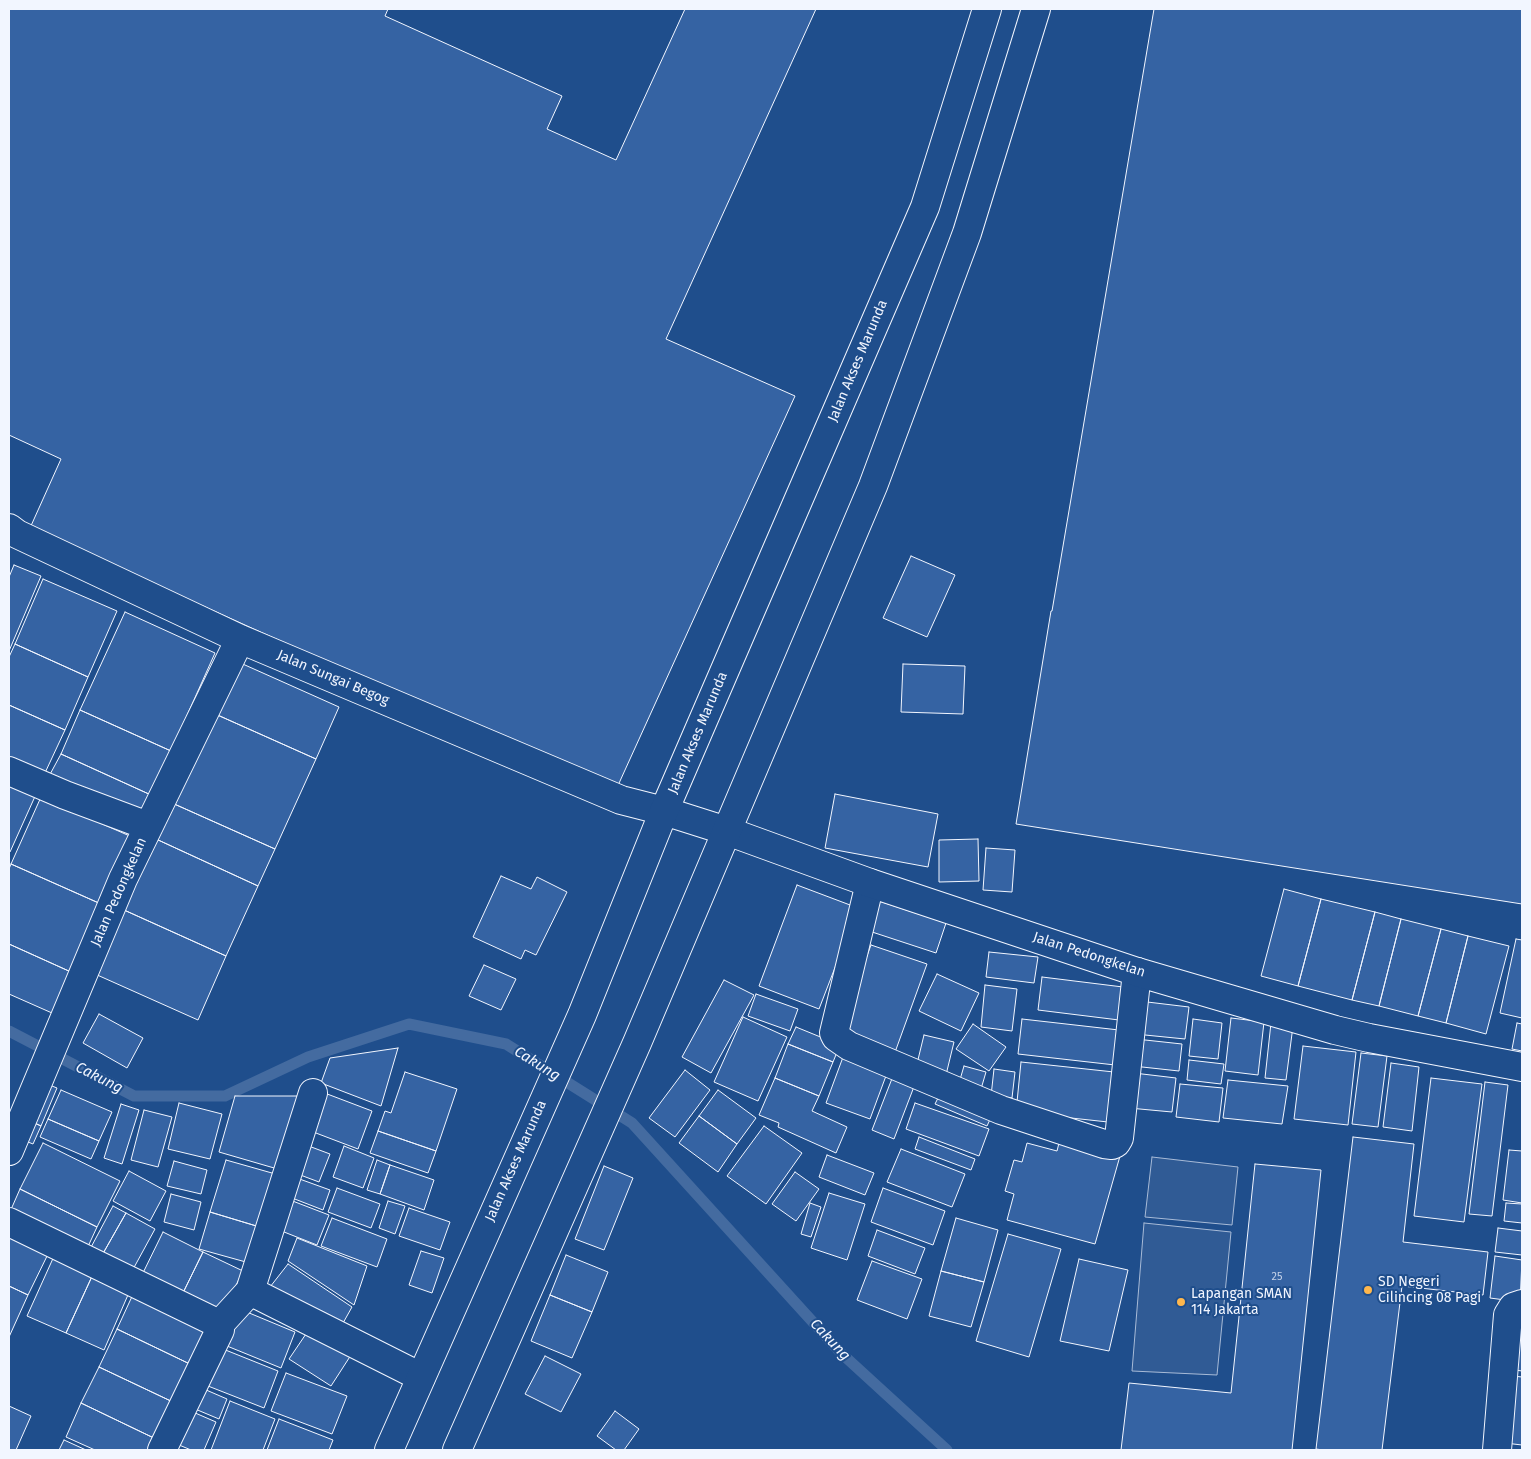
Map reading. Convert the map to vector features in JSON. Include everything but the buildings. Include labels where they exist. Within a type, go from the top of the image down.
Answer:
[{"type":"street","name":"Jalan Akses Marunda","points":[[389,1450],[582,1015],[664,811],[925,207],[987,9]]},
{"type":"street","points":[[457,1450],[637,1043],[873,486],[967,233],[1036,9]]},
{"type":"street","name":"Jalan Sungai Begog","points":[[9,528],[17,534],[240,639],[621,800],[664,811]]},
{"type":"street","name":"Jalan Pedongkelan","points":[[9,1151],[123,879],[240,639]]},
{"type":"street","points":[[9,771],[65,795],[148,826]]},
{"type":"street","name":"Jalan Pedongkelan","points":[[664,811],[1137,972],[1335,1030],[1522,1067]]},
{"type":"street","points":[[870,882],[834,1033],[836,1037],[849,1046],[1001,1110],[1104,1144],[1112,1145],[1119,1138],[1137,972]]},
{"type":"street","points":[[162,1450],[220,1330],[219,1326],[250,1291],[313,1093]]},
{"type":"street","points":[[9,1222],[219,1326]]},
{"type":"street","points":[[250,1291],[421,1377]]},
{"type":"street","points":[[1497,1450],[1508,1315],[1518,1305]]},
{"type":"shaded area","points":[[1152,1157],[1238,1167],[1232,1225],[1145,1217]]},
{"type":"shaded area","name":"Lapangan SMAN 114 Jakarta","points":[[1144,1223],[1231,1232],[1217,1375],[1132,1371]]},
{"type":"waterway","name":"Cakung","points":[[9,1031],[134,1096],[225,1096],[308,1057],[409,1024],[506,1044],[632,1123],[841,1353],[947,1450]]},
{"type":"place","name":"SD Negeri Cilincing 08 Pagi","points":[[1368,1290]]},
{"type":"place","name":"Lapangan SMAN 114 Jakarta","points":[[1181,1302]]}]
